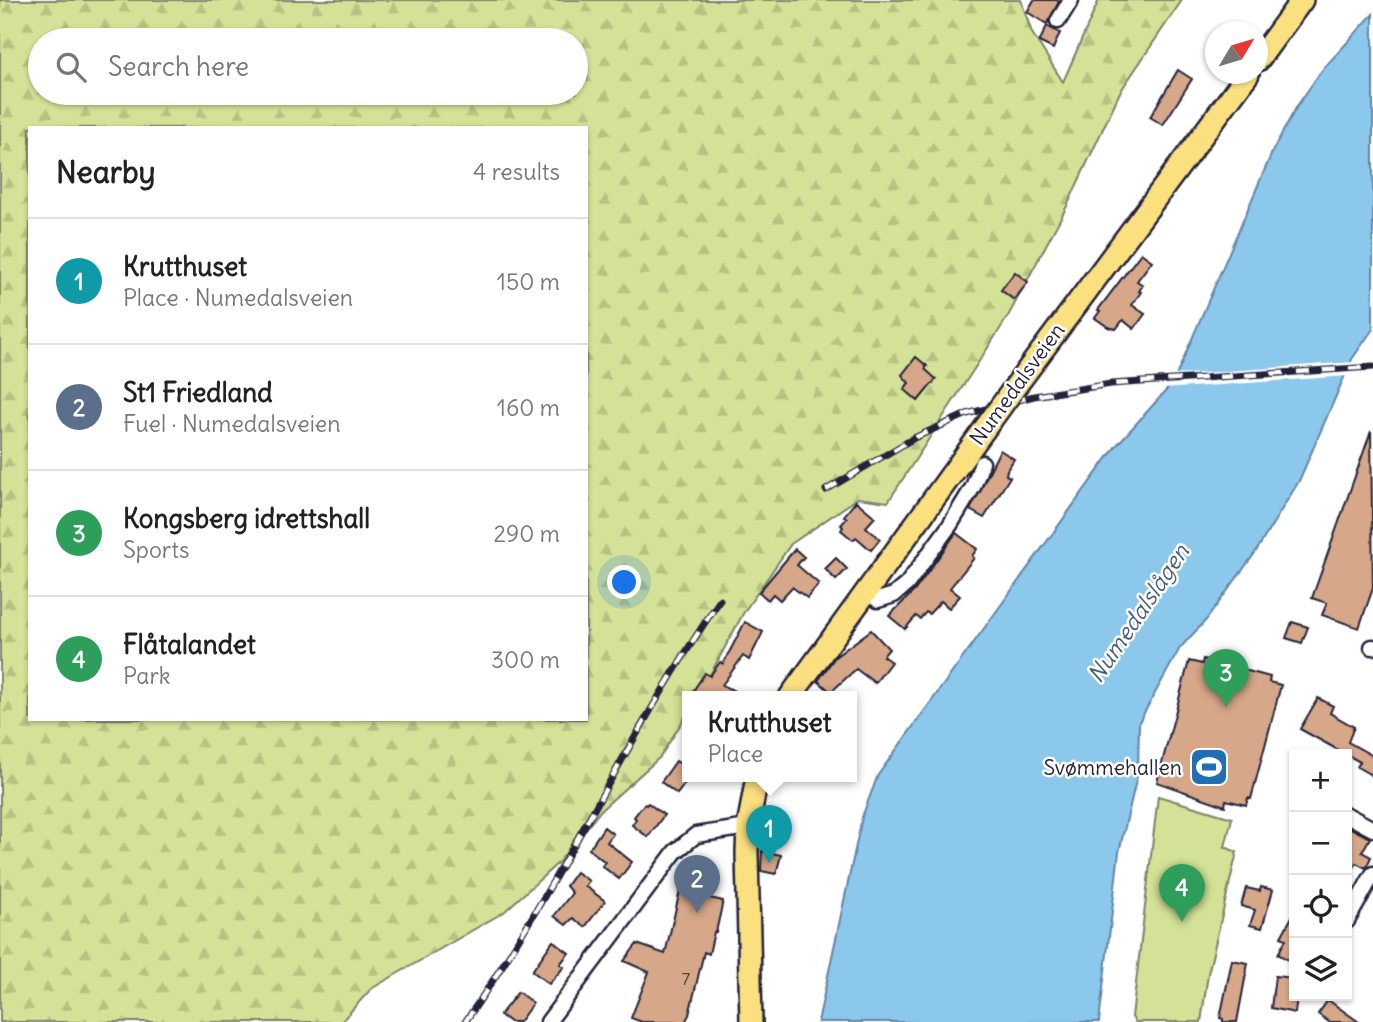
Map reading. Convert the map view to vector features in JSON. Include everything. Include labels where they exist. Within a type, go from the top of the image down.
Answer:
[{"type":"main road","points":[[1268,46],[1302,0]]},
{"type":"main road","name":"Numedalsveien","points":[[794,691],[1012,391],[1241,84]]},
{"type":"main road","points":[[751,1022],[748,827],[756,782]]},
{"type":"street","points":[[1058,21],[1071,0]]},
{"type":"street","points":[[866,592],[878,600],[894,595],[907,584],[967,497],[982,463]]},
{"type":"street","points":[[1352,817],[1373,829]]},
{"type":"street","points":[[549,1022],[674,852],[696,835],[748,827]]},
{"type":"street","points":[[1352,912],[1373,874]]},
{"type":"green space","points":[[0,0],[1021,0],[1032,33],[1063,82],[1099,0],[1182,0],[1120,92],[1067,206],[1007,318],[888,502],[858,498],[791,544],[744,612],[701,691],[682,691],[682,722],[660,757],[601,810],[559,862],[504,912],[371,989],[341,1022],[0,1022]]},
{"type":"green space","points":[[1158,796],[1232,818],[1225,847],[1237,852],[1208,974],[1201,1022],[1135,1022],[1132,1017]]},
{"type":"water","name":"Numedalslågen","points":[[1373,14],[1373,329],[1352,359],[1299,481],[1255,553],[1206,620],[1180,648],[1139,722],[1138,772],[1119,852],[1099,1022],[818,1022],[862,817],[878,775],[1116,446],[1173,383],[1274,148],[1297,106],[1322,70]]},
{"type":"pier","points":[[1354,362],[1349,376],[1163,389],[1173,375]]},
{"type":"building","points":[[1034,0],[1060,0],[1047,24],[1027,12]]},
{"type":"building","points":[[1047,26],[1060,33],[1053,49],[1039,42]]},
{"type":"building","points":[[1178,70],[1192,79],[1163,125],[1150,117]]},
{"type":"building","points":[[1141,253],[1152,261],[1137,281],[1143,285],[1132,305],[1145,314],[1134,329],[1123,320],[1116,329],[1108,327],[1095,318],[1100,311],[1098,310]]},
{"type":"building","points":[[1015,272],[1028,282],[1014,300],[1001,290]]},
{"type":"building","points":[[916,357],[936,379],[918,401],[904,389],[909,383],[902,375]]},
{"type":"building","points":[[1371,431],[1373,588],[1359,628],[1322,615],[1327,603],[1312,598]]},
{"type":"building","points":[[1000,450],[1014,459],[1007,470],[1006,475],[1010,477],[984,518],[970,510]]},
{"type":"building","points":[[856,501],[875,517],[866,527],[880,539],[871,550],[856,537],[853,540],[841,530],[841,525],[847,518],[844,516]]},
{"type":"building","points":[[956,533],[977,549],[972,556],[974,558],[950,588],[960,596],[949,608],[941,601],[929,614],[926,612],[920,619],[916,616],[905,629],[889,616],[915,590]]},
{"type":"building","points":[[795,549],[804,557],[797,565],[819,584],[807,598],[792,587],[780,600],[773,594],[768,600],[759,592]]},
{"type":"building","points":[[836,558],[847,569],[836,580],[825,569]]},
{"type":"building","points":[[745,622],[763,632],[749,660],[743,656],[722,685],[734,691],[693,691],[705,673],[710,676],[720,662],[723,664]]},
{"type":"building","points":[[1292,622],[1308,627],[1302,643],[1286,638]]},
{"type":"building","points":[[871,630],[889,649],[883,656],[891,662],[875,683],[856,669],[830,691],[818,681],[835,657]]},
{"type":"building","points":[[1203,659],[1270,677],[1269,682],[1281,685],[1251,799],[1248,798],[1246,805],[1226,800],[1225,806],[1157,782],[1189,661],[1202,664]]},
{"type":"building","points":[[1318,698],[1333,706],[1330,713],[1354,727],[1348,742],[1373,756],[1373,776],[1357,767],[1360,762],[1352,758],[1352,749],[1336,749],[1300,729]]},
{"type":"building","points":[[676,761],[682,765],[682,782],[686,782],[677,794],[661,782]]},
{"type":"building","points":[[648,803],[664,815],[648,837],[632,825],[636,819],[634,817],[644,804]]},
{"type":"building","points":[[604,827],[613,834],[607,842],[632,862],[619,879],[602,866],[605,862],[589,849]]},
{"type":"building","points":[[1352,829],[1370,838],[1362,852],[1371,857],[1366,868],[1356,863],[1352,871]]},
{"type":"building","points":[[762,851],[781,855],[776,874],[761,871]]},
{"type":"building","points":[[576,872],[589,881],[585,886],[605,901],[585,927],[573,918],[566,925],[554,916],[572,893],[566,886]]},
{"type":"building","points":[[1261,887],[1273,890],[1262,928],[1250,925],[1255,910],[1241,906],[1246,888],[1260,891]]},
{"type":"building","points":[[680,891],[723,901],[716,932],[709,954],[704,952],[685,1022],[642,1022],[631,1018],[649,972],[624,961],[637,944],[665,954]]},
{"type":"building","points":[[1289,922],[1289,960],[1278,954],[1286,939],[1281,937]]},
{"type":"building","points":[[553,941],[569,953],[560,964],[564,967],[549,984],[532,971]]},
{"type":"building","points":[[1232,960],[1248,963],[1237,1022],[1223,1022],[1220,1018]]},
{"type":"building","points":[[1275,976],[1289,977],[1289,1001],[1296,1001],[1295,1013],[1271,1008]]},
{"type":"building","points":[[518,992],[533,1003],[519,1022],[510,1022],[500,1015]]},
{"type":"building","points":[[1329,1001],[1359,1022],[1329,1022],[1318,1014]]},
{"type":"railway","points":[[826,490],[914,438],[967,414],[1034,396],[1111,384],[1373,367]]},
{"type":"railway","points":[[465,1022],[499,971],[654,704],[720,600]]},
{"type":"place","name":"Kongsberg idrettshall","points":[[1226,707]]},
{"type":"place","name":"Svømmehallen","points":[[1209,767]]},
{"type":"place","name":"Krutthuset","points":[[769,863]]},
{"type":"place","name":"St1 Friedland","points":[[697,913]]},
{"type":"place","name":"Flåtalandet","points":[[1182,922]]}]
